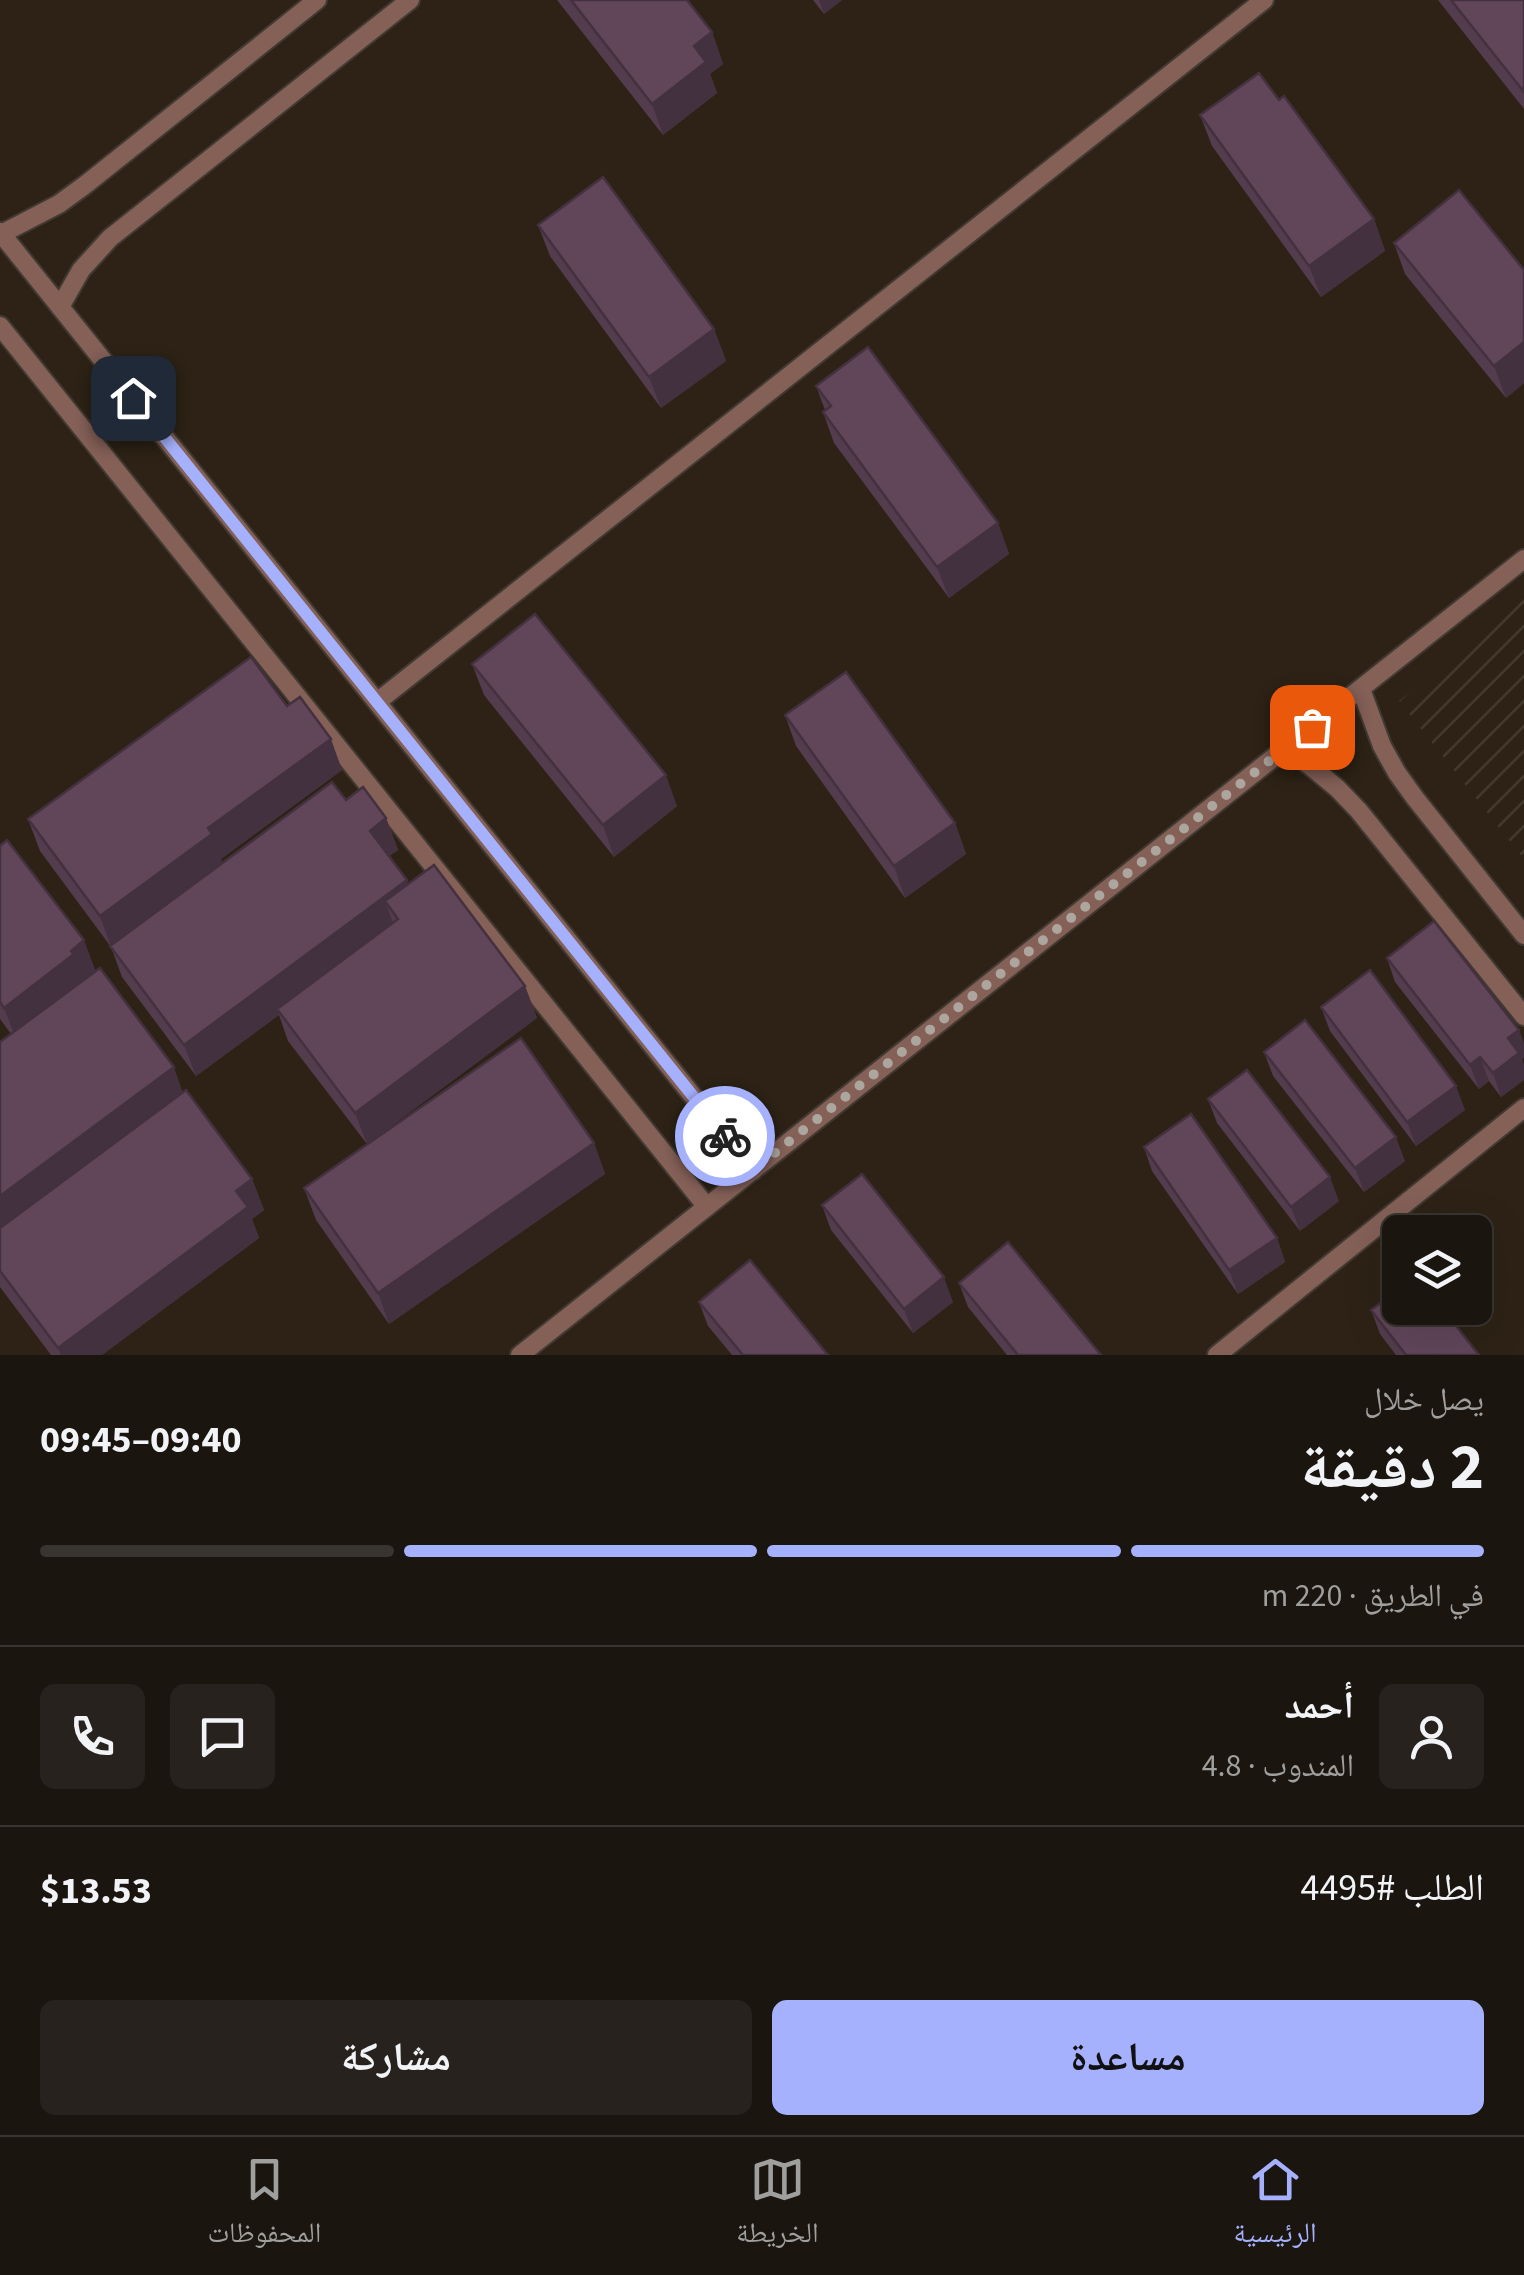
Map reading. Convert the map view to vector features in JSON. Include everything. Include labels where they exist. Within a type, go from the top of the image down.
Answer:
[{"type":"lane","points":[[317,0],[85,186],[1,233],[753,1170]]},
{"type":"lane","points":[[60,307],[81,270],[110,238],[410,0]]},
{"type":"lane","points":[[377,702],[1264,0]]},
{"type":"lane","points":[[0,326],[707,1207]]},
{"type":"lane","points":[[520,1355],[1524,559]]},
{"type":"lane","points":[[1361,689],[1376,732],[1398,773],[1524,935]]},
{"type":"lane","points":[[1287,747],[1359,812],[1524,1016]]},
{"type":"lane","points":[[1217,1355],[1524,1108]]},
{"type":"shaded area","points":[[0,0],[1524,0],[1524,1355],[0,1355]]},
{"type":"shaded area","points":[[1524,599],[1524,859],[1399,701]]},
{"type":"building","points":[[571,0],[687,0],[712,32],[694,46],[706,62],[652,104]]},
{"type":"building","points":[[1451,0],[1524,0],[1524,92]]},
{"type":"building","points":[[1259,73],[1279,100],[1284,96],[1374,219],[1309,266],[1200,115]]},
{"type":"building","points":[[603,177],[714,329],[649,377],[538,225]]},
{"type":"building","points":[[1459,190],[1524,270],[1524,342],[1494,366],[1394,243]]},
{"type":"building","points":[[868,347],[998,523],[937,567],[823,412],[831,406],[816,386]]},
{"type":"building","points":[[535,614],[666,775],[603,825],[472,664]]},
{"type":"building","points":[[251,657],[287,706],[300,697],[331,739],[208,828],[212,834],[100,916],[28,819]]},
{"type":"building","points":[[846,672],[955,823],[894,866],[785,715]]},
{"type":"building","points":[[332,782],[346,800],[363,787],[386,818],[370,831],[407,880],[184,1045],[110,946]]},
{"type":"building","points":[[7,840],[84,940],[71,951],[74,954],[4,1008],[0,1002],[0,846]]},
{"type":"building","points":[[434,865],[525,986],[355,1113],[277,1009],[398,919],[385,901]]},
{"type":"building","points":[[1434,921],[1519,1030],[1508,1038],[1519,1053],[1493,1073],[1480,1057],[1470,1065],[1387,958]]},
{"type":"building","points":[[100,968],[174,1067],[0,1196],[0,1042]]},
{"type":"building","points":[[1370,970],[1456,1086],[1407,1122],[1321,1007]]},
{"type":"building","points":[[1305,1020],[1396,1137],[1355,1168],[1264,1052]]},
{"type":"building","points":[[521,1038],[594,1143],[378,1293],[304,1188]]},
{"type":"building","points":[[1247,1070],[1330,1177],[1291,1207],[1208,1099]]},
{"type":"building","points":[[186,1090],[252,1179],[236,1191],[248,1207],[58,1348],[0,1271],[0,1228]]},
{"type":"building","points":[[1191,1114],[1277,1238],[1229,1270],[1144,1147]]},
{"type":"building","points":[[862,1174],[944,1277],[904,1309],[822,1205]]},
{"type":"building","points":[[1008,1242],[1101,1355],[1018,1355],[959,1283]]},
{"type":"building","points":[[750,1260],[828,1355],[743,1355],[699,1302]]},
{"type":"building","points":[[1382,1302],[1382,1324],[1371,1310]]},
{"type":"building","points":[[1383,1325],[1455,1325],[1479,1355],[1406,1355]]},
{"type":"way so far","points":[[725,1136],[753,1170],[1312,727]]},
{"type":"route","points":[[133,398],[725,1136]]}]
